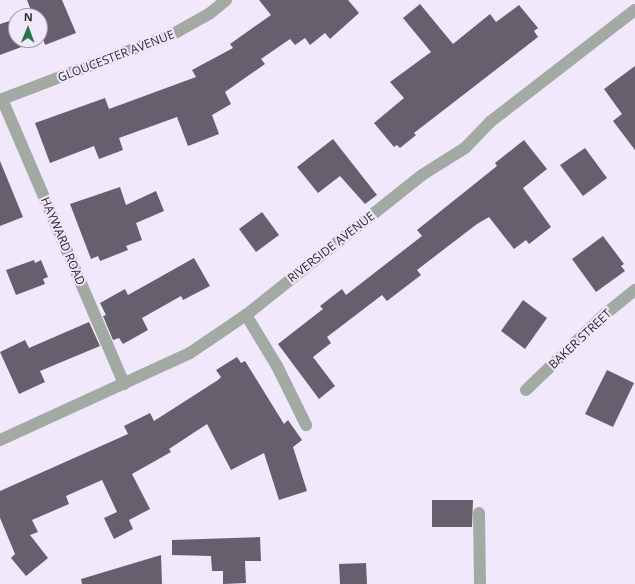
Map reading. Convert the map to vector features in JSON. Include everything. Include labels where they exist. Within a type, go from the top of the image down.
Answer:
[{"type":"street","name":"GLOUCESTER AVENUE","points":[[1,100],[173,34],[209,14],[226,0]]},
{"type":"street","name":"RIVERSIDE AVENUE","points":[[0,440],[124,384],[190,352],[246,315],[416,180],[465,148],[490,122],[635,10]]},
{"type":"street","name":"HAYWARD ROAD","points":[[1,100],[124,384]]},
{"type":"street","name":"BAKER STREET","points":[[526,390],[604,315],[635,290]]},
{"type":"street","points":[[246,315],[277,366],[306,425]]},
{"type":"street","points":[[479,513],[480,584]]},
{"type":"building","points":[[27,0],[62,0],[76,33],[48,44],[48,8],[30,8]]},
{"type":"building","points":[[259,0],[348,0],[359,13],[330,39],[325,33],[310,45],[305,38],[295,45],[290,39],[261,59],[265,64],[225,92],[231,104],[212,115],[219,134],[188,146],[177,117],[119,138],[123,150],[99,159],[94,146],[50,163],[35,123],[105,98],[109,109],[196,77],[192,70],[233,48],[230,44],[271,15]]},
{"type":"building","points":[[420,4],[453,44],[490,14],[496,22],[519,5],[538,28],[534,31],[538,37],[414,133],[416,135],[400,148],[397,145],[394,147],[374,123],[404,98],[390,82],[431,52],[403,18]]},
{"type":"building","points":[[8,22],[8,48],[19,48],[0,55],[0,24]]},
{"type":"building","points":[[635,66],[635,150],[613,121],[622,114],[604,89]]},
{"type":"building","points":[[333,139],[377,195],[365,204],[340,176],[318,193],[297,167]]},
{"type":"building","points":[[524,140],[547,169],[523,188],[551,227],[529,244],[526,240],[514,249],[489,217],[477,224],[417,270],[421,275],[387,301],[382,295],[327,337],[331,343],[313,357],[335,386],[319,399],[278,344],[323,309],[320,306],[342,289],[346,295],[422,236],[417,230],[497,166],[495,163]]},
{"type":"building","points":[[585,148],[607,178],[583,196],[560,165]]},
{"type":"building","points":[[0,161],[23,217],[0,226]]},
{"type":"building","points":[[120,187],[126,205],[156,191],[164,211],[136,223],[142,240],[126,246],[128,250],[100,261],[98,256],[91,259],[70,204]]},
{"type":"building","points":[[262,212],[279,235],[256,252],[239,229]]},
{"type":"building","points":[[603,236],[624,264],[621,266],[625,271],[596,292],[572,259]]},
{"type":"building","points":[[194,258],[210,286],[183,300],[181,296],[142,318],[148,330],[123,344],[119,338],[113,340],[103,316],[106,315],[100,303],[125,289],[128,295]]},
{"type":"building","points":[[34,260],[35,263],[41,260],[48,277],[43,279],[45,284],[16,295],[6,270]]},
{"type":"building","points":[[523,300],[547,318],[525,349],[501,331]]},
{"type":"building","points":[[89,322],[100,346],[40,371],[45,382],[19,394],[0,352],[25,340],[29,348]]},
{"type":"building","points":[[237,357],[241,363],[245,361],[284,424],[288,420],[302,440],[293,447],[307,491],[279,500],[264,453],[231,470],[207,424],[169,449],[171,452],[132,474],[150,509],[129,520],[133,529],[114,539],[104,518],[117,512],[102,480],[66,496],[69,504],[32,520],[38,532],[30,535],[48,558],[26,576],[11,558],[15,554],[0,518],[0,491],[128,434],[124,426],[150,413],[154,421],[218,380],[221,377],[216,370]]},
{"type":"building","points":[[607,370],[634,383],[613,427],[585,414]]},
{"type":"building","points":[[432,500],[473,500],[472,527],[432,527]]},
{"type":"building","points":[[260,537],[261,561],[245,561],[246,583],[223,584],[223,571],[212,571],[211,556],[172,555],[172,540]]},
{"type":"building","points":[[161,555],[162,584],[82,584],[81,579]]},
{"type":"building","points":[[366,563],[367,584],[340,584],[339,564]]}]
